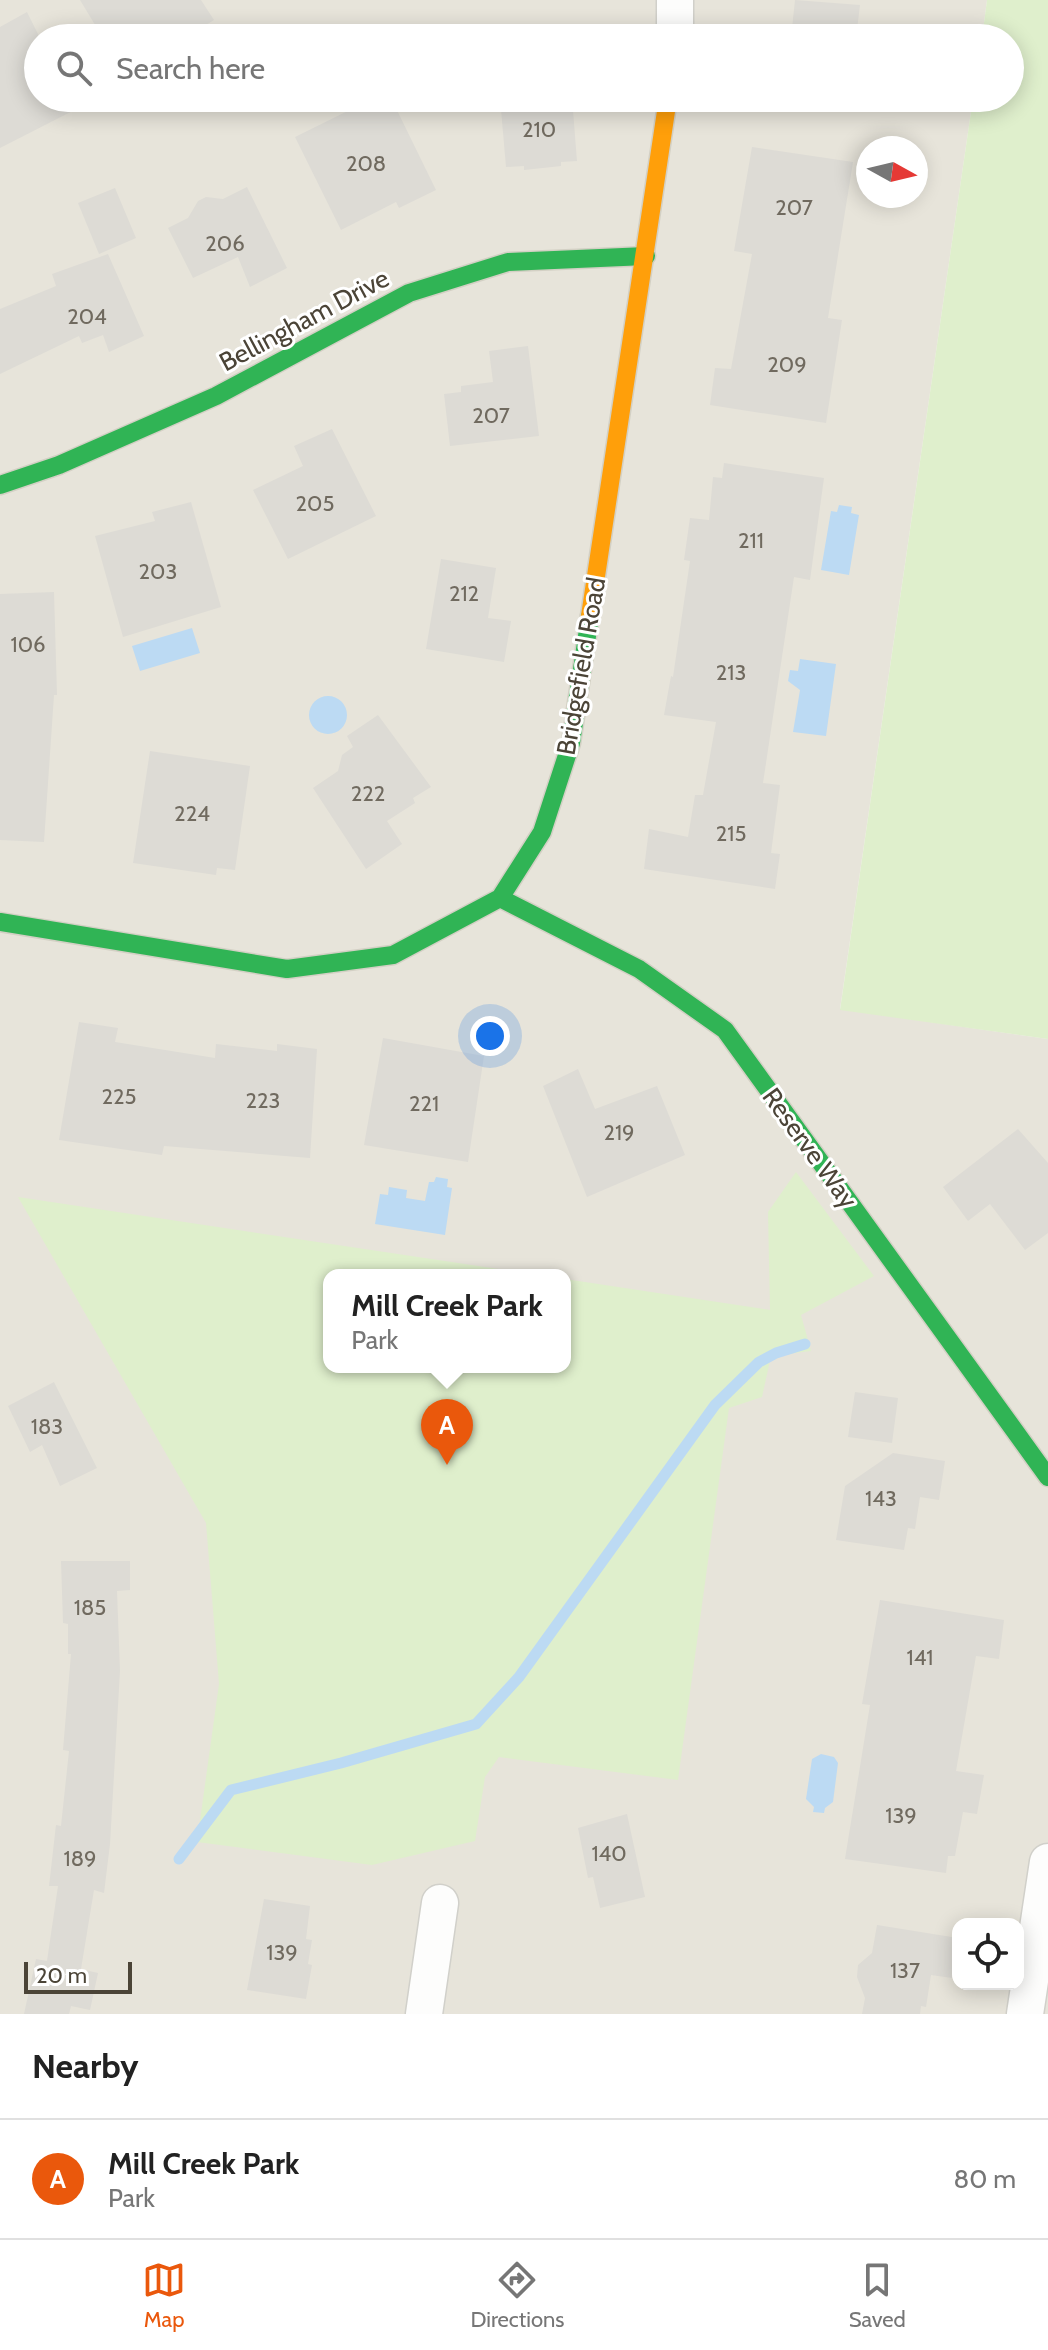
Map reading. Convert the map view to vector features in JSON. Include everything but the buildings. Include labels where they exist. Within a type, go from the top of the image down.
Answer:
[{"type":"street","points":[[675,0],[675,24]]},
{"type":"street","name":"Bridgefield Road","points":[[0,922],[287,969],[393,955],[500,898],[542,832],[571,743],[666,112]]},
{"type":"street","name":"Bellingham Drive","points":[[0,485],[59,465],[216,396],[409,293],[508,262],[646,256]]},
{"type":"street","name":"Reserve Way","points":[[500,898],[639,969],[725,1030],[1048,1477]]},
{"type":"street","points":[[1025,2014],[1048,1862]]},
{"type":"street","points":[[424,2014],[440,1903]]},
{"type":"shaded area","points":[[0,0],[987,0],[984,24],[24,24],[24,112],[971,112],[840,1009],[1048,1039],[1048,2014],[0,2014]]},
{"type":"green space","points":[[987,0],[1048,0],[1048,1039],[840,1010],[971,112],[1024,112],[1024,24],[984,24]]},
{"type":"green space","points":[[796,1172],[874,1276],[801,1315],[811,1351],[771,1356],[762,1397],[729,1408],[678,1780],[499,1757],[485,1777],[475,1841],[372,1865],[197,1842],[219,1684],[206,1523],[18,1197],[498,1269],[323,1269],[323,1373],[571,1373],[571,1280],[770,1310],[768,1212]]},
{"type":"water","points":[[839,505],[852,507],[851,513],[859,515],[849,575],[821,570],[831,511],[837,512]]},
{"type":"water","points":[[192,628],[200,653],[140,671],[132,646]]},
{"type":"water","points":[[800,659],[836,664],[826,736],[793,732],[800,690],[788,681],[790,670],[798,671]]},
{"type":"water","points":[[328,696],[341,702],[347,715],[341,728],[328,734],[315,728],[309,715],[315,702]]},
{"type":"water","points":[[436,1177],[448,1179],[447,1187],[452,1188],[445,1235],[375,1224],[380,1194],[388,1195],[389,1187],[407,1190],[406,1198],[425,1201],[429,1182],[434,1182]]},
{"type":"water","points":[[821,1754],[834,1757],[838,1763],[833,1802],[824,1813],[813,1812],[814,1807],[806,1799],[812,1759]]},
{"type":"waterway","points":[[179,1859],[231,1790],[341,1763],[476,1724],[519,1677],[715,1405],[759,1362],[805,1344]]},
{"type":"traffic: fast","points":[[0,485],[59,465],[216,396],[409,293],[508,262],[646,256]]},
{"type":"traffic: fast","points":[[0,922],[287,969],[393,955],[500,898],[542,832],[571,743],[590,616]]},
{"type":"traffic: fast","points":[[500,898],[639,969],[725,1030],[1048,1477]]},
{"type":"traffic: slow","points":[[590,616],[666,112]]},
{"type":"place","name":"Mill Creek Park","points":[[447,1465]]}]
